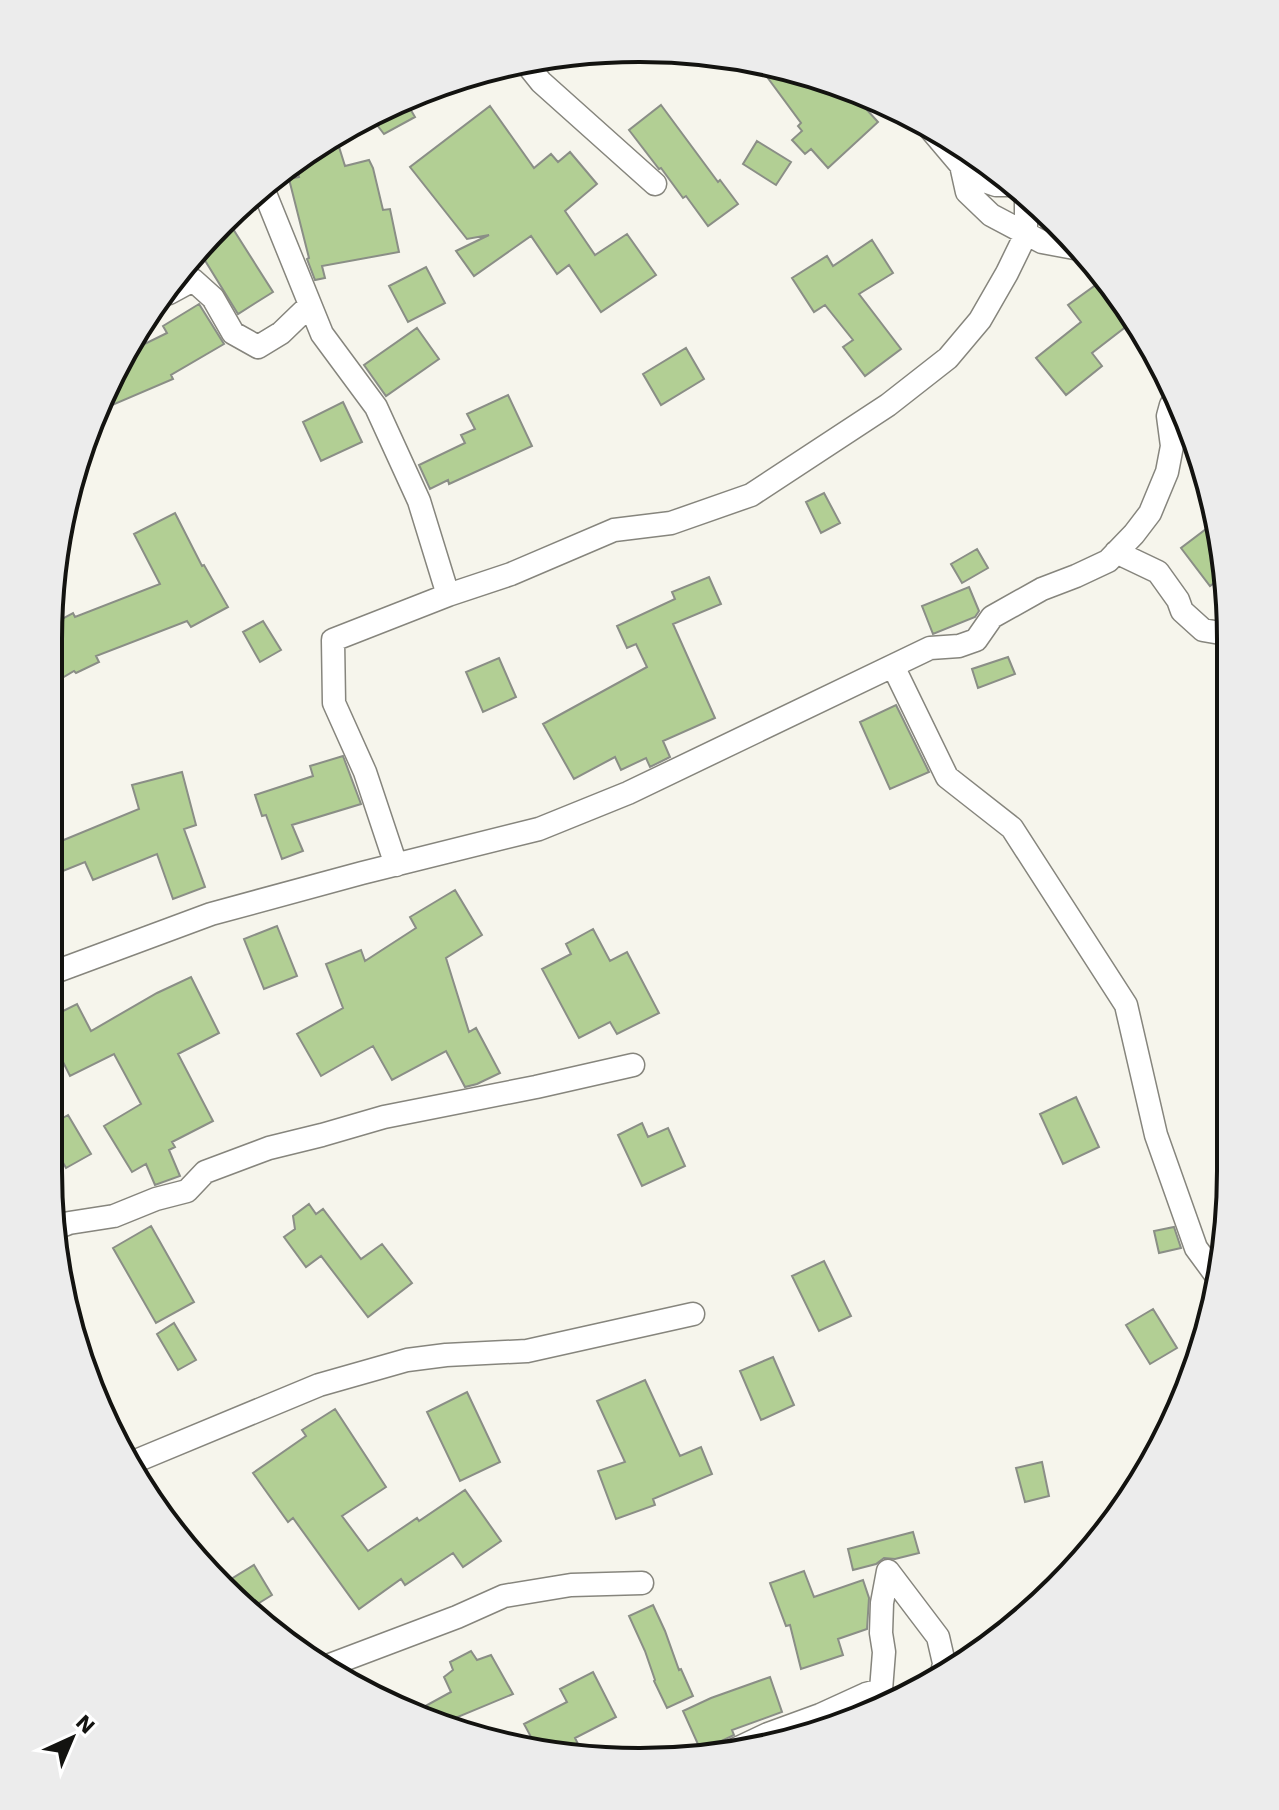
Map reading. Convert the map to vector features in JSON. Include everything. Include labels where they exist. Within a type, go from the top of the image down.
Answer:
[{"type":"street","points":[[533,72],[655,184]]},
{"type":"street","points":[[951,153],[970,176],[996,185]]},
{"type":"street","points":[[961,165],[967,192],[991,215],[1042,242],[1062,246]]},
{"type":"street","points":[[267,198],[322,334],[376,407],[419,501],[448,595]]},
{"type":"street","points":[[396,865],[365,772],[334,703],[333,640],[511,574],[614,530],[671,523],[751,495],[888,405],[948,358],[980,320],[1007,273],[1026,234],[1026,211]]},
{"type":"street","points":[[183,285],[193,280],[213,298],[233,333],[258,347],[281,333],[310,305]]},
{"type":"street","points":[[62,969],[211,914],[539,829],[628,793],[930,648],[959,646],[976,640],[992,617],[1042,589],[1108,561],[1134,534],[1150,513],[1167,472],[1172,446],[1169,411]]},
{"type":"street","points":[[1116,552],[1158,572],[1182,611],[1203,630],[1217,632]]},
{"type":"street","points":[[893,666],[947,777],[1012,828],[1126,1005],[1161,1150],[1196,1248],[1209,1266]]},
{"type":"street","points":[[65,1225],[114,1216],[156,1199],[187,1191],[205,1172],[269,1148],[384,1117],[511,1093],[633,1065]]},
{"type":"street","points":[[139,1460],[319,1385],[407,1360],[527,1351],[693,1314]]},
{"type":"street","points":[[775,1731],[881,1690],[884,1652],[882,1603],[888,1571],[938,1637],[944,1661]]},
{"type":"street","points":[[337,1662],[504,1596],[571,1585],[642,1583]]},
{"type":"building","points":[[767,77],[860,106],[868,109],[878,122],[828,168],[811,149],[805,154],[792,140],[802,131],[798,126],[801,123]]},
{"type":"building","points":[[661,105],[738,204],[708,226],[629,130]]},
{"type":"building","points":[[490,106],[534,168],[551,154],[558,162],[570,152],[597,184],[565,211],[595,255],[627,234],[656,275],[601,312],[569,265],[557,274],[531,236],[474,276],[456,251],[489,235],[467,239],[410,167]]},
{"type":"building","points":[[411,110],[415,117],[384,134],[377,125]]},
{"type":"building","points":[[757,141],[791,162],[776,185],[743,164]]},
{"type":"building","points":[[339,147],[345,166],[369,160],[383,210],[390,209],[399,252],[322,266],[325,278],[315,280],[307,259],[289,180],[299,177],[298,174]]},
{"type":"building","points":[[233,229],[273,292],[238,314],[204,260]]},
{"type":"building","points":[[872,240],[893,273],[859,294],[901,349],[865,376],[843,347],[853,340],[825,305],[814,312],[792,278],[827,256],[833,266]]},
{"type":"building","points":[[426,267],[445,303],[408,322],[389,286]]},
{"type":"building","points":[[1096,285],[1125,327],[1092,353],[1102,366],[1066,395],[1036,358],[1081,322],[1068,305]]},
{"type":"building","points":[[199,304],[224,344],[171,375],[173,379],[112,405],[143,345],[167,333],[163,326]]},
{"type":"building","points":[[417,328],[439,359],[386,396],[364,365]]},
{"type":"building","points":[[686,348],[704,379],[661,405],[643,374]]},
{"type":"building","points":[[508,395],[532,446],[449,484],[448,480],[430,489],[419,465],[465,443],[461,435],[475,429],[467,414]]},
{"type":"building","points":[[343,402],[362,442],[321,461],[303,422]]},
{"type":"building","points":[[824,493],[840,523],[821,533],[806,502]]},
{"type":"building","points":[[175,513],[202,566],[228,607],[191,627],[187,621],[96,656],[99,662],[62,678],[63,619],[73,613],[75,617],[160,584],[134,534]]},
{"type":"building","points":[[1206,529],[1214,583],[1210,586],[1181,548]]},
{"type":"building","points":[[977,549],[988,568],[962,583],[951,564]]},
{"type":"building","points":[[709,577],[721,604],[673,624],[715,718],[663,741],[670,757],[650,767],[646,758],[621,770],[615,757],[574,779],[543,724],[647,667],[636,644],[627,648],[617,626],[675,599],[672,592]]},
{"type":"building","points":[[969,587],[979,611],[975,617],[933,634],[922,606]]},
{"type":"building","points":[[263,621],[281,650],[260,662],[243,632]]},
{"type":"building","points":[[1008,657],[1015,674],[978,688],[972,669]]},
{"type":"building","points":[[499,658],[516,697],[483,712],[466,672]]},
{"type":"building","points":[[896,705],[929,772],[890,789],[860,722]]},
{"type":"building","points":[[343,756],[361,804],[292,825],[303,851],[282,859],[255,795],[313,776],[310,766]]},
{"type":"building","points":[[182,772],[196,825],[184,829],[205,887],[173,899],[157,854],[93,880],[85,862],[62,871],[62,841],[139,809],[132,785]]},
{"type":"building","points":[[455,890],[482,935],[446,958],[469,1032],[476,1028],[500,1073],[465,1087],[446,1051],[392,1080],[373,1046],[321,1076],[297,1034],[343,1008],[326,964],[361,950],[365,961],[416,928],[410,917]]},
{"type":"building","points":[[277,926],[297,976],[264,989],[244,939]]},
{"type":"building","points":[[593,929],[610,961],[627,952],[659,1013],[617,1034],[610,1022],[579,1038],[542,969],[571,954],[566,944]]},
{"type":"building","points":[[191,977],[219,1033],[178,1054],[213,1121],[172,1142],[175,1147],[169,1150],[180,1176],[155,1185],[146,1164],[132,1172],[104,1126],[141,1104],[114,1054],[70,1076],[62,1060],[62,1012],[77,1004],[91,1031]]},
{"type":"building","points":[[1076,1097],[1099,1147],[1063,1164],[1040,1114]]},
{"type":"building","points":[[68,1115],[91,1154],[66,1168],[62,1161],[62,1118]]},
{"type":"building","points":[[642,1123],[648,1137],[668,1128],[685,1166],[642,1186],[618,1135]]},
{"type":"building","points":[[309,1204],[316,1214],[323,1209],[361,1259],[382,1244],[412,1283],[368,1317],[321,1256],[306,1267],[284,1237],[295,1229],[293,1216]]},
{"type":"building","points":[[151,1226],[194,1302],[156,1323],[113,1248]]},
{"type":"building","points":[[1174,1227],[1181,1248],[1159,1253],[1154,1231]]},
{"type":"building","points":[[824,1261],[851,1316],[819,1331],[792,1276]]},
{"type":"building","points":[[1153,1309],[1177,1348],[1150,1364],[1126,1325]]},
{"type":"building","points":[[174,1323],[196,1360],[178,1370],[157,1334]]},
{"type":"building","points":[[773,1357],[794,1405],[761,1420],[740,1371]]},
{"type":"building","points":[[645,1380],[680,1456],[701,1447],[712,1474],[653,1499],[655,1505],[616,1519],[598,1471],[625,1462],[597,1401]]},
{"type":"building","points":[[467,1392],[500,1462],[460,1481],[427,1412]]},
{"type":"building","points":[[335,1409],[386,1487],[342,1516],[368,1551],[465,1490],[501,1541],[463,1567],[453,1553],[405,1585],[401,1579],[359,1609],[293,1518],[288,1522],[253,1473],[306,1436],[302,1430]]},
{"type":"building","points":[[1042,1462],[1049,1496],[1025,1502],[1016,1468]]},
{"type":"building","points":[[913,1532],[919,1553],[895,1559],[884,1558],[876,1564],[853,1570],[848,1549]]},
{"type":"building","points":[[254,1565],[272,1595],[258,1604],[231,1579]]},
{"type":"building","points":[[804,1571],[814,1597],[863,1580],[869,1598],[867,1629],[838,1639],[843,1655],[801,1669],[790,1625],[786,1626],[770,1583]]},
{"type":"building","points":[[653,1605],[693,1696],[667,1708],[629,1616]]},
{"type":"building","points":[[471,1651],[477,1660],[491,1655],[513,1694],[456,1718],[425,1706],[451,1692],[444,1677],[453,1670],[450,1662]]},
{"type":"building","points":[[593,1672],[616,1717],[575,1738],[578,1744],[531,1738],[524,1724],[567,1702],[560,1689]]},
{"type":"building","points":[[770,1677],[782,1712],[732,1730],[734,1735],[719,1742],[698,1745],[683,1711]]}]
